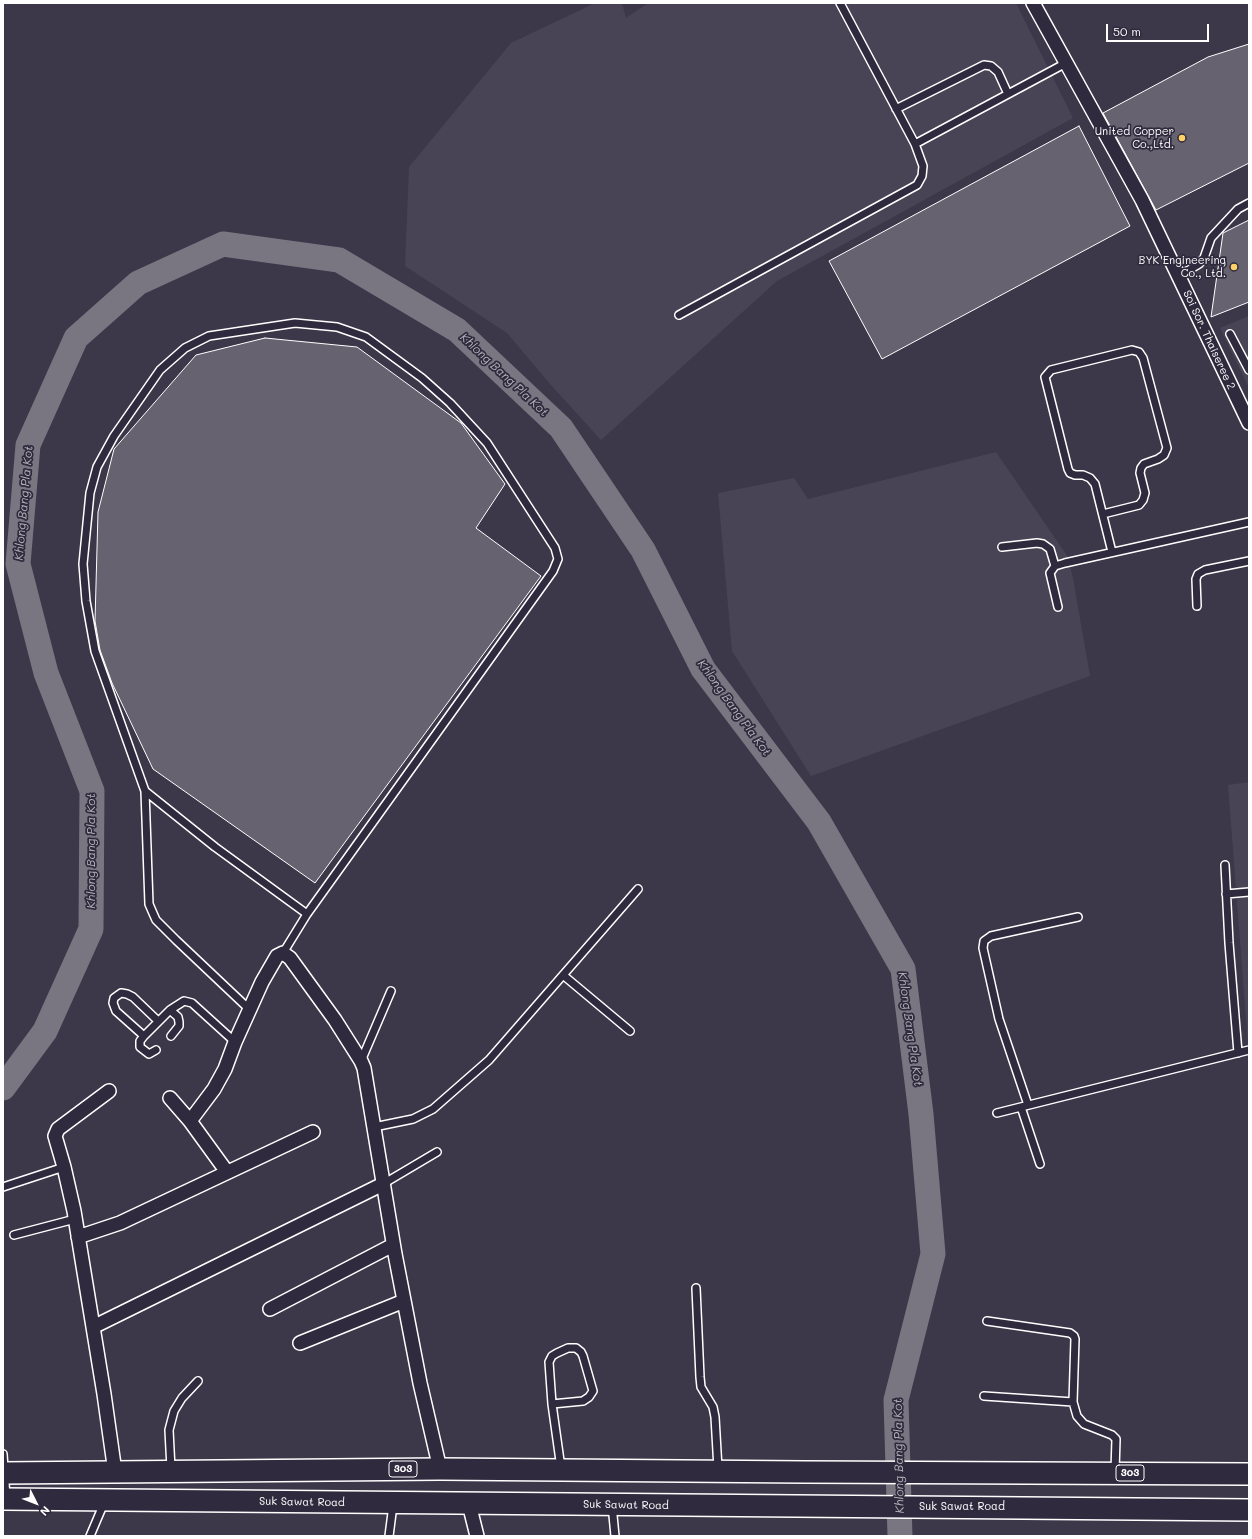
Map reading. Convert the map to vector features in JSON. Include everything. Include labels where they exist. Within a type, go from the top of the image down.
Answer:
[{"type":"main road","name":"303","points":[[4,1467],[115,1472],[440,1469],[718,1472],[1249,1474]]},
{"type":"main road","name":"Suk Sawat Road","points":[[5,1499],[1249,1510]]},
{"type":"street","name":"Soi Sor. Thaiseree 2","points":[[1033,3],[1142,200],[1249,423]]},
{"type":"street","points":[[190,1121],[214,1089],[225,1069],[235,1042],[270,968],[277,956],[284,953],[290,958],[326,1007],[361,1061],[366,1077],[393,1245],[420,1383],[440,1469]]},
{"type":"street","points":[[109,1091],[58,1129],[55,1136],[64,1167],[75,1219],[94,1327],[115,1472]]},
{"type":"street","points":[[170,1098],[190,1121],[227,1172]]},
{"type":"street","points":[[78,1237],[120,1223],[313,1132]]},
{"type":"street","points":[[94,1327],[383,1184]]},
{"type":"street","points":[[270,1309],[393,1245]]},
{"type":"street","points":[[300,1343],[404,1300]]},
{"type":"street","points":[[469,1504],[476,1536]]},
{"type":"lane","points":[[679,316],[916,185],[922,176],[923,166],[915,144],[840,3]]},
{"type":"lane","points":[[915,144],[1066,63]]},
{"type":"lane","points":[[896,109],[984,65],[991,66],[998,72],[1008,94]]},
{"type":"lane","points":[[1179,276],[1199,264],[1204,258],[1211,238],[1238,209],[1249,203]]},
{"type":"lane","points":[[250,1009],[156,920],[149,904],[145,791],[95,651],[86,601],[83,564],[90,493],[97,467],[114,436],[160,370],[184,348],[208,336],[295,323],[337,327],[366,337],[422,378],[450,403],[487,443],[555,548],[558,559],[553,571],[307,914],[284,953]]},
{"type":"lane","points":[[1230,334],[1249,370]]},
{"type":"lane","points":[[1103,514],[1139,505],[1143,500],[1145,493],[1140,473],[1141,468],[1144,464],[1158,459],[1164,454],[1167,448],[1143,358],[1139,352],[1132,350],[1051,370],[1045,377],[1068,469],[1070,473],[1075,475],[1083,475],[1090,478],[1095,484],[1112,552]]},
{"type":"lane","points":[[1058,607],[1050,573],[1055,566],[1249,522]]},
{"type":"lane","points":[[1002,547],[1037,543],[1044,544],[1050,549],[1055,566]]},
{"type":"lane","points":[[1197,606],[1196,579],[1198,574],[1205,570],[1249,561]]},
{"type":"lane","points":[[145,791],[215,847],[307,914]]},
{"type":"lane","points":[[1225,865],[1238,1053]]},
{"type":"lane","points":[[374,1127],[413,1119],[433,1109],[489,1060],[638,889]]},
{"type":"lane","points":[[1226,894],[1249,892]]},
{"type":"lane","points":[[1040,1164],[1025,1106],[999,1019],[983,948],[984,941],[991,936],[1078,917]]},
{"type":"lane","points":[[563,975],[630,1031]]},
{"type":"lane","points":[[361,1061],[390,991]]},
{"type":"lane","points":[[144,1036],[116,1011],[113,1004],[114,998],[121,993],[133,997],[158,1021]]},
{"type":"lane","points":[[156,1050],[153,1053],[147,1053],[140,1047],[140,1041],[158,1021],[184,1000],[192,1003],[235,1042]]},
{"type":"lane","points":[[170,1010],[178,1017],[179,1022],[179,1026],[172,1036]]},
{"type":"lane","points":[[997,1113],[1249,1050]]},
{"type":"lane","points":[[383,1184],[437,1152]]},
{"type":"lane","points":[[3,1187],[64,1167]]},
{"type":"lane","points":[[14,1235],[75,1219]]},
{"type":"lane","points":[[696,1288],[701,1387],[713,1407],[716,1417],[718,1472]]},
{"type":"lane","points":[[987,1321],[1070,1333],[1074,1336],[1073,1402],[1077,1416],[1084,1424],[1112,1435],[1116,1439],[1115,1474]]},
{"type":"lane","points":[[552,1404],[584,1401],[593,1391],[583,1356],[576,1348],[568,1348],[557,1353],[552,1356],[549,1362],[552,1404],[561,1470]]},
{"type":"lane","points":[[171,1472],[170,1430],[174,1411],[182,1398],[198,1381]]},
{"type":"lane","points":[[984,1396],[1073,1402]]},
{"type":"lane","points":[[4,1467],[5,1499]]},
{"type":"lane","points":[[90,1536],[104,1501]]},
{"type":"lane","points":[[389,1536],[394,1503]]},
{"type":"lane","points":[[612,1505],[615,1536]]},
{"type":"shaded area","points":[[595,3],[622,3],[626,18],[648,3],[1016,3],[1073,118],[777,281],[601,440],[550,384],[507,333],[405,266],[409,167],[511,43]]},
{"type":"shaded area","points":[[1249,316],[1249,388],[1220,328]]},
{"type":"shaded area","points":[[996,452],[1068,557],[1090,676],[811,776],[732,651],[718,493],[794,478],[808,499]]},
{"type":"shaded area","points":[[1249,782],[1249,1045],[1248,1045],[1228,785]]},
{"type":"building","name":"United Copper Co.,Ltd.","points":[[1249,44],[1249,163],[1156,210],[1103,113],[1208,57]]},
{"type":"building","points":[[1079,126],[1130,226],[882,359],[829,261]]},
{"type":"building","name":"BYK Engineering Co., Ltd.","points":[[1249,220],[1249,302],[1211,317],[1223,233]]},
{"type":"building","points":[[265,338],[357,347],[461,423],[505,484],[476,528],[541,576],[315,883],[153,769],[112,683],[100,650],[95,621],[98,512],[114,449],[196,355]]},
{"type":"waterway","name":"Khlong Bang Pla Kot","points":[[3,1088],[45,1031],[91,929],[92,791],[46,673],[18,564],[28,445],[76,338],[138,283],[223,244],[339,260],[457,330],[561,428],[643,550],[703,669],[819,822],[903,969],[921,1114],[933,1254],[896,1400],[900,1536]]},
{"type":"place","name":"United Copper Co.,Ltd.","points":[[1182,138]]},
{"type":"place","name":"BYK Engineering Co., Ltd.","points":[[1234,267]]}]
